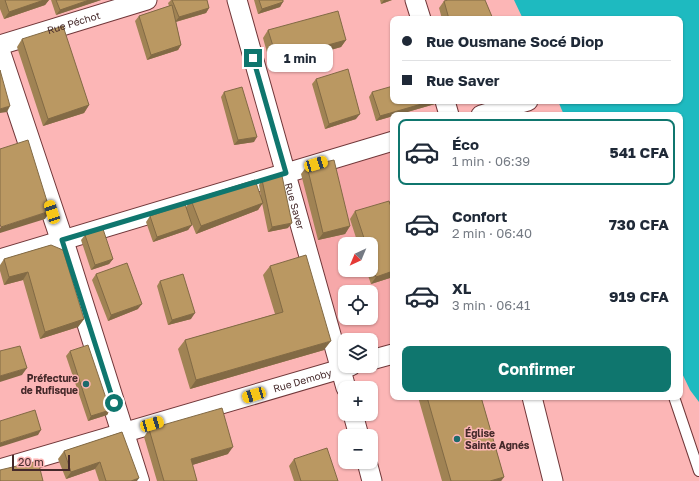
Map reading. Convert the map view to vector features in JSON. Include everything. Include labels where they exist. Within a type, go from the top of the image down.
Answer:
[{"type":"street","name":"Rue Péchot","points":[[0,45],[147,0]]},
{"type":"street","name":"Rue Saver","points":[[237,0],[286,173],[338,342]]},
{"type":"street","points":[[415,0],[420,16]]},
{"type":"street","points":[[0,55],[62,240],[138,481]]},
{"type":"street","points":[[491,112],[518,104]]},
{"type":"street","points":[[0,259],[390,142]]},
{"type":"street","points":[[378,358],[390,355]]},
{"type":"street","name":"Rue Demoby","points":[[0,469],[338,370]]},
{"type":"street","points":[[533,400],[553,481]]},
{"type":"street","points":[[369,469],[372,481]]},
{"type":"lane","points":[[675,400],[699,471]]},
{"type":"shaded area","points":[[390,151],[390,344],[378,347],[378,333],[341,333],[339,325],[378,325],[378,285],[338,285],[338,323],[296,178]]},
{"type":"water","points":[[514,0],[699,0],[699,402],[690,390],[683,375],[683,112],[563,112],[559,104],[683,104],[683,16],[522,16]]},
{"type":"building","points":[[5,0],[44,0],[9,12]]},
{"type":"building","points":[[56,0],[89,0],[60,10]]},
{"type":"building","points":[[172,0],[207,0],[209,8],[179,17]]},
{"type":"building","points":[[259,0],[283,0],[283,2],[262,9]]},
{"type":"building","points":[[485,0],[492,16],[448,16],[444,1]]},
{"type":"building","points":[[172,5],[181,45],[151,55],[139,16]]},
{"type":"building","points":[[338,11],[346,40],[277,59],[268,30]]},
{"type":"building","points":[[63,26],[89,105],[48,119],[22,39]]},
{"type":"building","points":[[348,69],[360,114],[329,124],[316,79]]},
{"type":"building","points":[[0,70],[10,106],[0,109]]},
{"type":"building","points":[[242,87],[257,137],[238,140],[224,92]]},
{"type":"building","points":[[390,87],[390,104],[422,104],[380,116],[372,92]]},
{"type":"building","points":[[28,140],[50,211],[1,227],[0,149]]},
{"type":"building","points":[[334,160],[350,226],[323,233],[307,166]]},
{"type":"building","points":[[282,176],[292,223],[272,227],[262,180]]},
{"type":"building","points":[[255,180],[263,203],[201,226],[191,200]]},
{"type":"building","points":[[389,201],[390,272],[378,276],[378,237],[364,237],[355,211]]},
{"type":"building","points":[[185,204],[192,225],[157,237],[150,216]]},
{"type":"building","points":[[103,229],[113,259],[95,265],[85,235]]},
{"type":"building","points":[[51,245],[63,250],[84,319],[45,332],[28,272],[9,277],[4,259]]},
{"type":"building","points":[[306,255],[331,341],[196,380],[185,340],[283,312],[270,266]]},
{"type":"building","points":[[127,263],[142,304],[111,315],[96,274]]},
{"type":"building","points":[[183,274],[195,313],[172,320],[160,281]]},
{"type":"building","points":[[88,345],[110,410],[91,416],[70,351]]},
{"type":"building","points":[[20,346],[27,368],[0,376],[0,351]]},
{"type":"building","name":"Église Sainte Agnés","points":[[428,400],[482,400],[504,477],[490,481],[451,481]]},
{"type":"building","points":[[222,408],[233,447],[191,459],[197,481],[164,481],[149,429]]},
{"type":"building","points":[[35,410],[41,430],[0,443],[0,421]]},
{"type":"building","points":[[122,432],[139,478],[131,481],[106,481],[100,462],[71,472],[64,451]]},
{"type":"building","points":[[327,448],[338,481],[301,481],[294,459]]},
{"type":"building","points":[[38,461],[43,481],[0,481],[0,470]]},
{"type":"place","name":"Préfecture de Rufisque","points":[[86,384]]},
{"type":"place","name":"Église Sainte Agnés","points":[[457,439]]},
{"type":"route","points":[[114,403],[62,240],[286,173],[253,58]]}]
